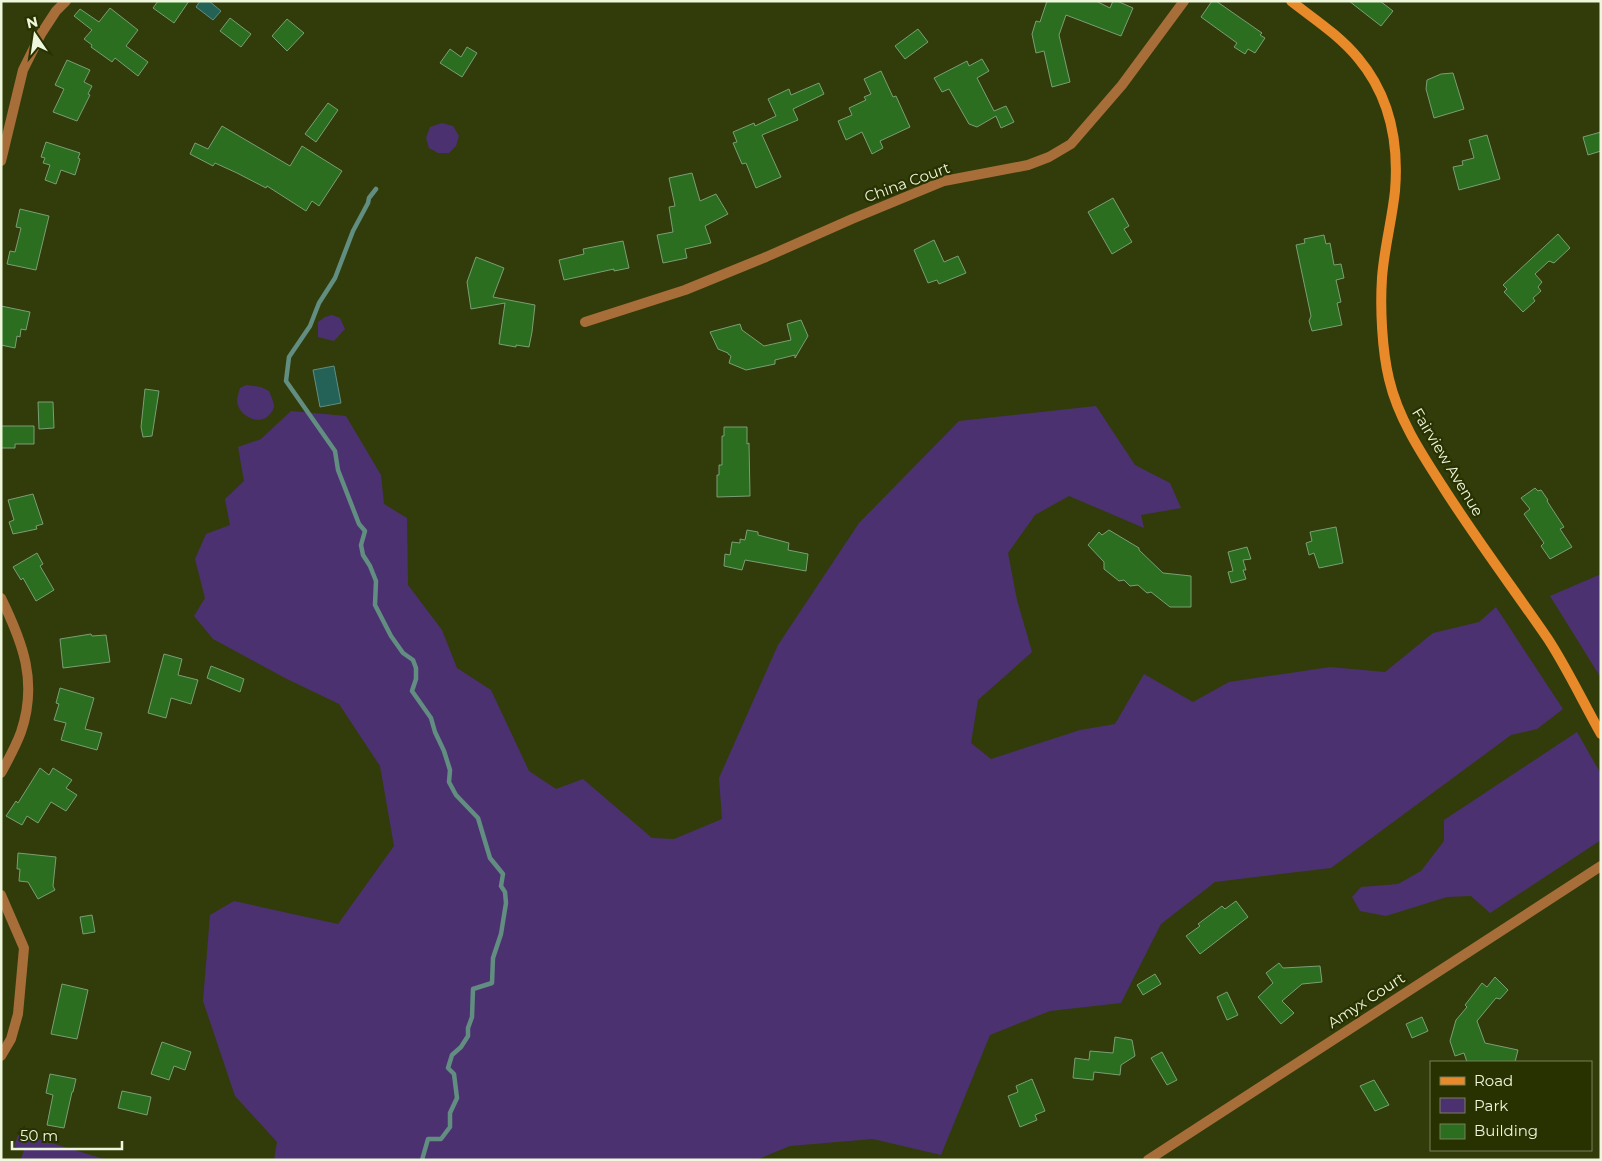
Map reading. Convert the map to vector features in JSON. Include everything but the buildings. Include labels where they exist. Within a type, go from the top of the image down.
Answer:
[{"type":"main road","name":"Fairview Avenue","points":[[1291,1],[1342,40],[1356,56],[1377,85],[1391,121],[1396,154],[1395,191],[1382,277],[1381,320],[1389,378],[1402,418],[1466,522],[1550,642],[1601,734]]},
{"type":"street","points":[[1,161],[23,70],[41,34],[56,11],[66,1]]},
{"type":"street","name":"China Court","points":[[586,322],[684,290],[944,181],[1028,165],[1049,157],[1071,144],[1127,77],[1184,1]]},
{"type":"street","points":[[1,598],[12,620],[28,667],[29,700],[21,732],[1,774]]},
{"type":"street","name":"Amyx Court","points":[[1148,1160],[1601,866]]},
{"type":"street","points":[[1,895],[24,948],[18,1014],[11,1039],[1,1056]]},
{"type":"green space","points":[[442,123],[453,126],[459,136],[456,146],[449,153],[438,153],[429,148],[426,138],[430,127]]},
{"type":"green space","points":[[332,315],[340,318],[345,329],[334,341],[318,337],[318,322]]},
{"type":"green space","points":[[246,385],[261,387],[269,391],[274,407],[266,418],[255,420],[241,411],[237,398],[240,388]]},
{"type":"green space","points":[[1096,406],[1135,465],[1170,483],[1181,508],[1141,515],[1144,528],[1069,496],[1035,515],[1008,553],[1017,600],[1032,652],[978,700],[971,743],[991,759],[1080,730],[1115,724],[1144,674],[1193,702],[1229,682],[1330,667],[1385,672],[1433,633],[1479,622],[1496,607],[1563,709],[1537,729],[1511,735],[1331,868],[1215,882],[1161,924],[1121,1003],[1050,1011],[990,1035],[941,1155],[873,1139],[790,1146],[756,1160],[274,1160],[277,1142],[235,1096],[203,1001],[210,915],[234,901],[338,924],[394,846],[380,766],[339,704],[287,679],[213,639],[194,616],[205,598],[195,559],[206,534],[230,525],[225,499],[244,481],[238,447],[261,439],[291,411],[346,416],[381,475],[384,504],[407,518],[408,585],[442,630],[457,668],[491,690],[529,771],[556,789],[583,779],[652,838],[674,839],[722,819],[719,778],[778,645],[859,523],[959,421]]},
{"type":"green space","points":[[1601,574],[1601,678],[1550,596]]},
{"type":"green space","points":[[1577,732],[1601,774],[1601,840],[1490,913],[1471,896],[1447,897],[1386,916],[1360,911],[1352,897],[1361,887],[1398,884],[1421,871],[1444,841],[1444,820]]},
{"type":"green space","points":[[19,1133],[107,1160],[21,1159],[24,1150],[14,1146]]},
{"type":"water","points":[[200,1],[209,1],[221,11],[213,20],[196,7]]},
{"type":"water","points":[[334,366],[341,403],[320,407],[313,370]]},
{"type":"waterway","points":[[376,189],[369,198],[353,231],[335,278],[319,303],[310,326],[289,357],[286,381],[335,451],[338,470],[359,524],[365,531],[361,545],[363,555],[376,581],[375,605],[391,636],[403,653],[413,660],[416,668],[416,679],[412,691],[431,718],[450,770],[449,782],[456,795],[478,818],[490,858],[503,874],[501,886],[505,892],[506,903],[501,934],[493,958],[492,983],[473,989],[472,1017],[468,1028],[468,1036],[461,1047],[452,1055],[448,1068],[454,1074],[457,1098],[450,1113],[450,1127],[441,1139],[428,1139],[422,1160]]}]
